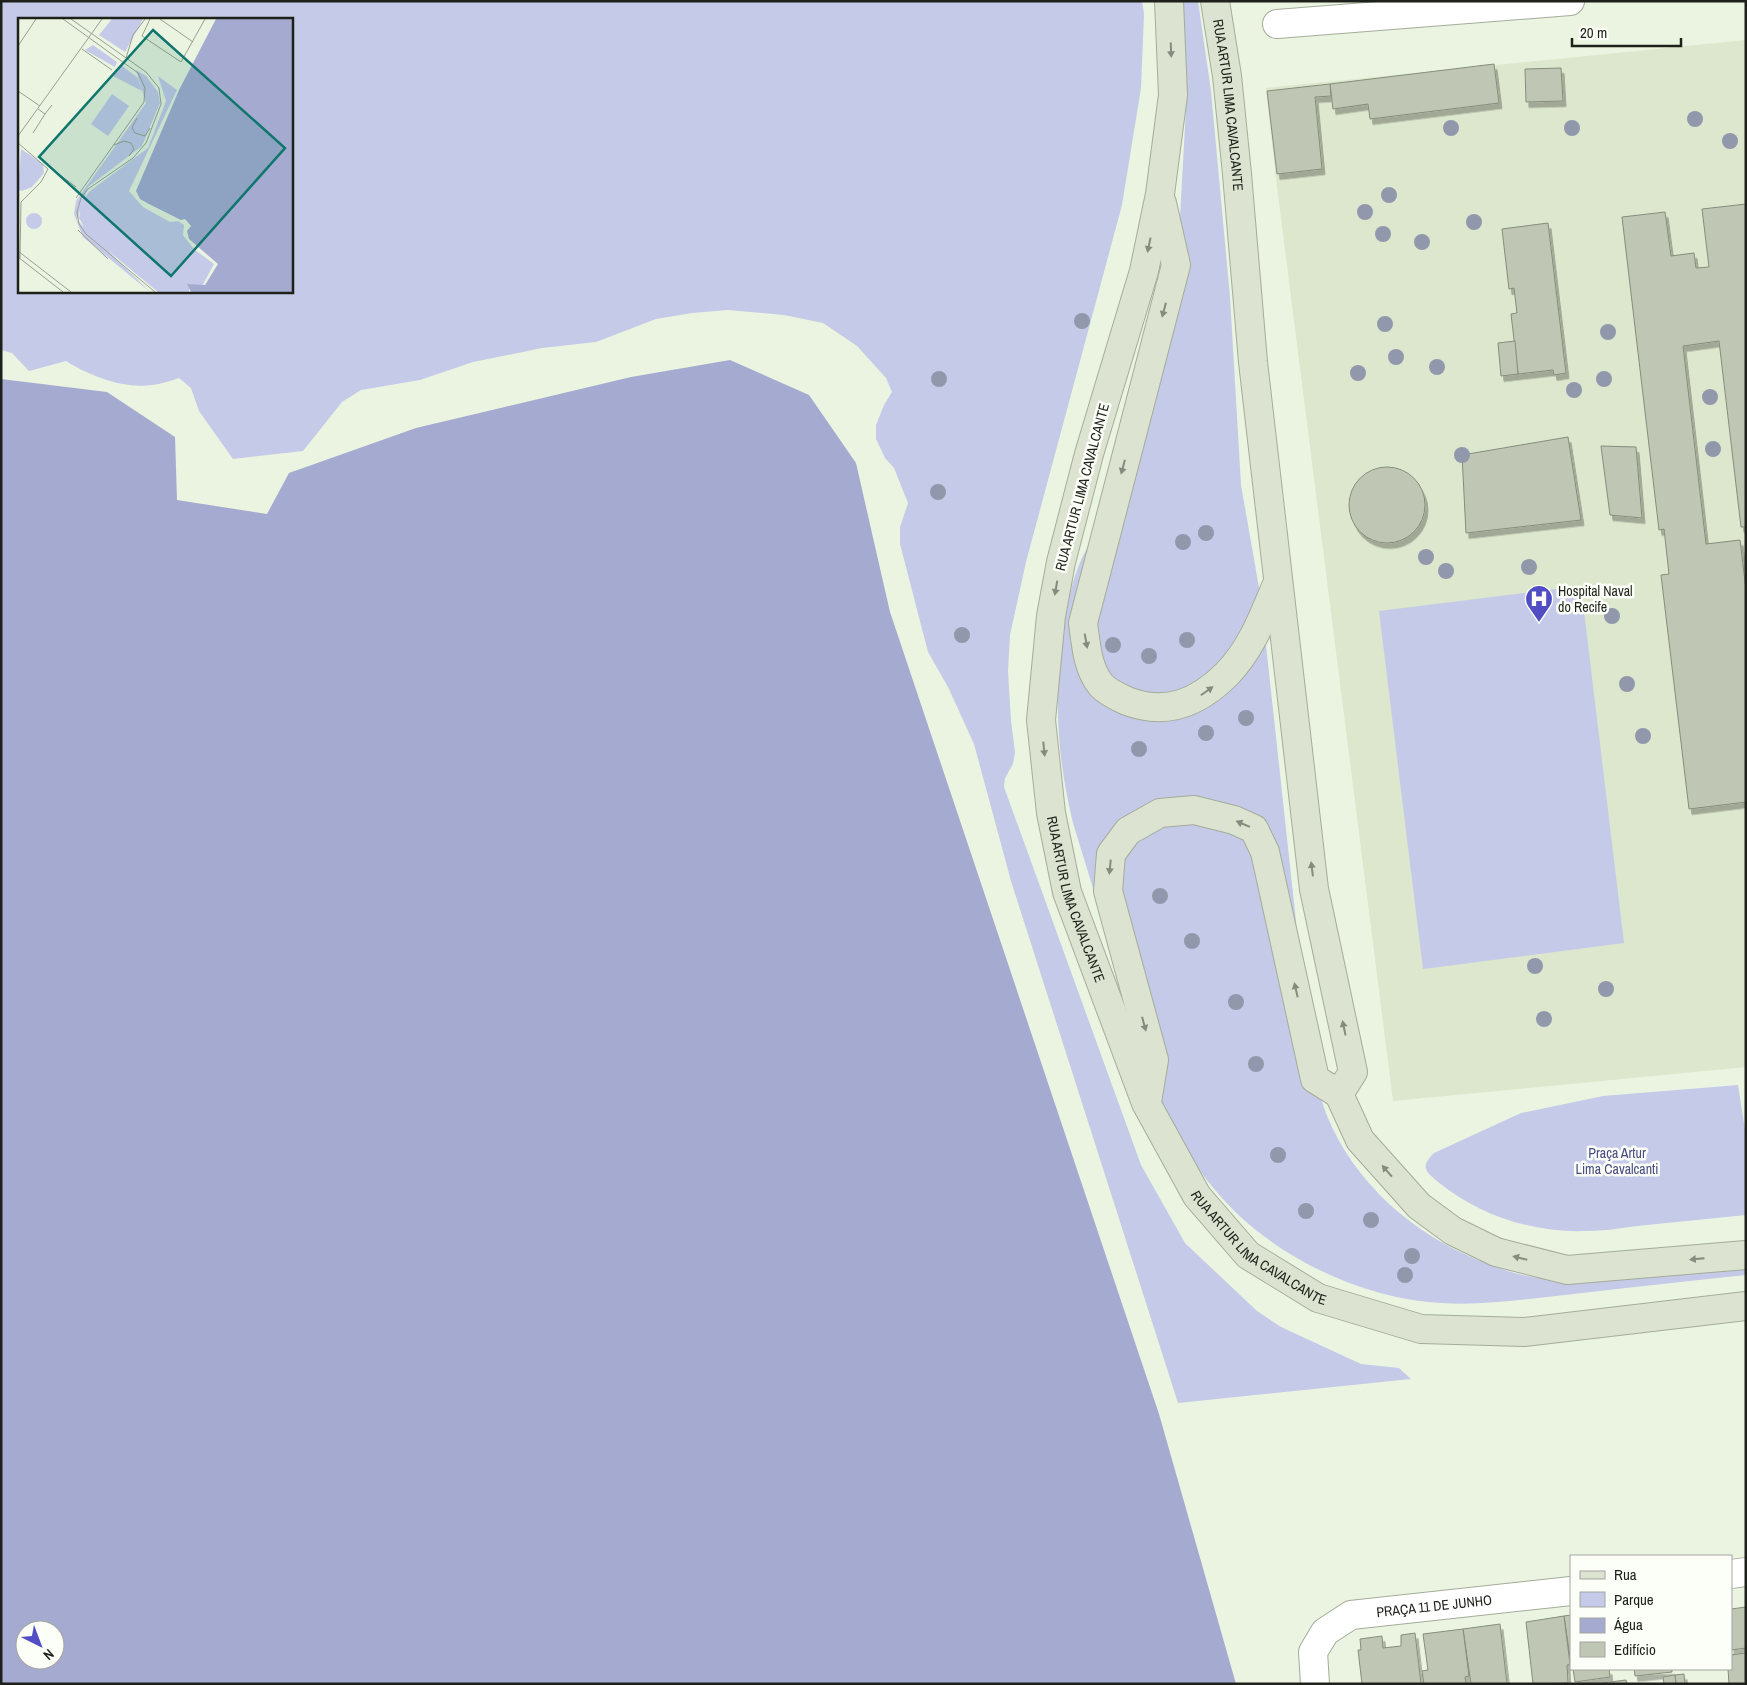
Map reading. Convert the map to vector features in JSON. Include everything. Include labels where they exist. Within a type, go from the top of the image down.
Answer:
[{"type":"main road","name":"RUA ARTUR LIMA CAVALCANTE","points":[[1169,1],[1173,95],[1160,194],[1144,271],[1089,454],[1060,562],[1051,616],[1041,720],[1051,813],[1067,892],[1146,1103],[1197,1196],[1248,1255],[1318,1298],[1421,1329],[1524,1332],[1746,1306]]},
{"type":"main road","name":"RUA ARTUR LIMA CAVALCANTE","points":[[1215,1],[1227,76],[1253,362],[1314,889],[1353,1072],[1339,1094]]},
{"type":"main road","points":[[1160,194],[1176,265],[1083,623],[1090,667],[1101,685],[1119,698],[1138,705],[1160,708],[1189,702],[1209,690],[1228,673],[1252,641],[1278,582]]},
{"type":"main road","points":[[1146,1103],[1154,1060],[1108,891],[1111,854],[1128,832],[1160,813],[1194,810],[1234,820],[1254,829],[1265,852],[1315,1079],[1339,1094],[1360,1140],[1419,1206],[1453,1231],[1496,1252],[1567,1270],[1746,1255]]},
{"type":"street","points":[[1278,24],[1570,1]]},
{"type":"street","points":[[1732,1574],[1746,1572]]},
{"type":"street","name":"PRAÇA 11 DE JUNHO","points":[[1315,1684],[1313,1652],[1325,1632],[1351,1615],[1570,1591]]},
{"type":"shaded area","name":"Hospital Naval do Recife","points":[[1746,40],[1746,1067],[1393,1101],[1266,88]]},
{"type":"green space","points":[[1,1],[1142,1],[1144,14],[1141,88],[1122,205],[1026,562],[1010,635],[1008,671],[1015,752],[1013,764],[1005,778],[1004,787],[1141,1165],[1185,1243],[1257,1311],[1281,1327],[1361,1364],[1399,1368],[1411,1379],[1178,1403],[1011,881],[974,744],[948,687],[928,652],[900,544],[900,527],[908,503],[894,468],[885,458],[876,439],[876,425],[884,405],[892,392],[886,378],[857,346],[823,323],[784,315],[728,310],[656,319],[596,342],[542,348],[473,362],[420,380],[361,390],[342,402],[303,451],[233,459],[199,411],[191,388],[179,378],[155,385],[130,385],[107,380],[85,372],[66,361],[29,371],[12,353],[1,350]]},
{"type":"green space","points":[[1181,1],[1198,1],[1211,91],[1230,297],[1241,485],[1261,599],[1310,1050],[1318,1089],[1332,1128],[1345,1152],[1361,1174],[1400,1213],[1421,1230],[1445,1244],[1495,1267],[1523,1275],[1550,1278],[1746,1264],[1746,1275],[1487,1303],[1441,1303],[1410,1300],[1379,1293],[1318,1269],[1262,1235],[1237,1214],[1216,1191],[1187,1152],[1161,1110],[1073,823],[1063,772],[1058,721],[1058,696],[1061,645],[1072,588],[1078,568],[1092,540],[1177,273],[1186,108]]},
{"type":"green space","points":[[1581,586],[1624,943],[1423,969],[1379,611]]},
{"type":"green space","name":"Praça Artur Lima Cavalcanti","points":[[1738,1085],[1746,1136],[1746,1215],[1602,1230],[1567,1231],[1547,1229],[1508,1220],[1489,1213],[1454,1194],[1430,1175],[1426,1169],[1427,1162],[1434,1153],[1521,1113],[1603,1096]]},
{"type":"water","points":[[730,360],[809,395],[856,463],[890,612],[1159,1414],[1236,1684],[1,1684],[1,379],[107,392],[175,437],[177,500],[267,514],[289,473],[416,428],[631,377]]},
{"type":"building","points":[[1494,64],[1499,103],[1370,119],[1368,104],[1333,109],[1330,84]]},
{"type":"building","points":[[1561,68],[1563,101],[1526,102],[1525,69]]},
{"type":"building","points":[[1330,84],[1331,96],[1315,97],[1322,169],[1277,174],[1267,91]]},
{"type":"building","points":[[1746,204],[1746,527],[1741,527],[1719,341],[1683,346],[1706,544],[1740,540],[1746,590],[1746,802],[1689,809],[1661,575],[1669,574],[1664,529],[1659,530],[1622,217],[1665,212],[1671,256],[1694,253],[1696,268],[1709,267],[1702,209]]},
{"type":"building","points":[[1548,223],[1566,373],[1554,375],[1553,370],[1518,374],[1511,314],[1517,313],[1514,288],[1509,289],[1502,229]]},
{"type":"building","points":[[1515,341],[1518,374],[1501,376],[1498,343]]},
{"type":"building","points":[[1568,437],[1581,520],[1466,533],[1462,455]]},
{"type":"building","points":[[1601,446],[1636,447],[1642,518],[1610,515]]},
{"type":"building","points":[[1387,467],[1401,470],[1414,478],[1422,491],[1425,505],[1422,519],[1414,532],[1401,540],[1387,543],[1373,540],[1360,532],[1352,519],[1349,505],[1352,491],[1360,478],[1373,470]]},
{"type":"building","points":[[1746,1607],[1746,1648],[1732,1650],[1732,1609]]},
{"type":"building","points":[[1570,1615],[1570,1657],[1564,1616]]},
{"type":"building","points":[[1564,1616],[1570,1664],[1567,1665],[1568,1683],[1533,1684],[1526,1622]]},
{"type":"building","points":[[1500,1624],[1507,1684],[1471,1684],[1463,1629]]},
{"type":"building","points":[[1463,1629],[1469,1676],[1465,1677],[1466,1684],[1424,1684],[1422,1671],[1428,1670],[1423,1634]]},
{"type":"building","points":[[1415,1633],[1421,1684],[1362,1684],[1358,1650],[1361,1650],[1360,1639],[1382,1636],[1383,1648],[1401,1646],[1401,1635]]},
{"type":"building","points":[[1746,1653],[1746,1684],[1729,1684],[1728,1670],[1732,1670],[1732,1655]]},
{"type":"building","points":[[1573,1670],[1609,1670],[1610,1677],[1575,1682]]},
{"type":"building","points":[[1634,1670],[1672,1670],[1672,1672],[1635,1676]]},
{"type":"building","points":[[1684,1674],[1685,1684],[1676,1684],[1675,1675]]},
{"type":"building","points":[[1675,1675],[1676,1684],[1664,1684],[1663,1677]]},
{"type":"building","points":[[1626,1680],[1627,1684],[1602,1684],[1602,1683]]},
{"type":"place","name":"Hospital Naval do Recife","points":[[1539,623]]}]
